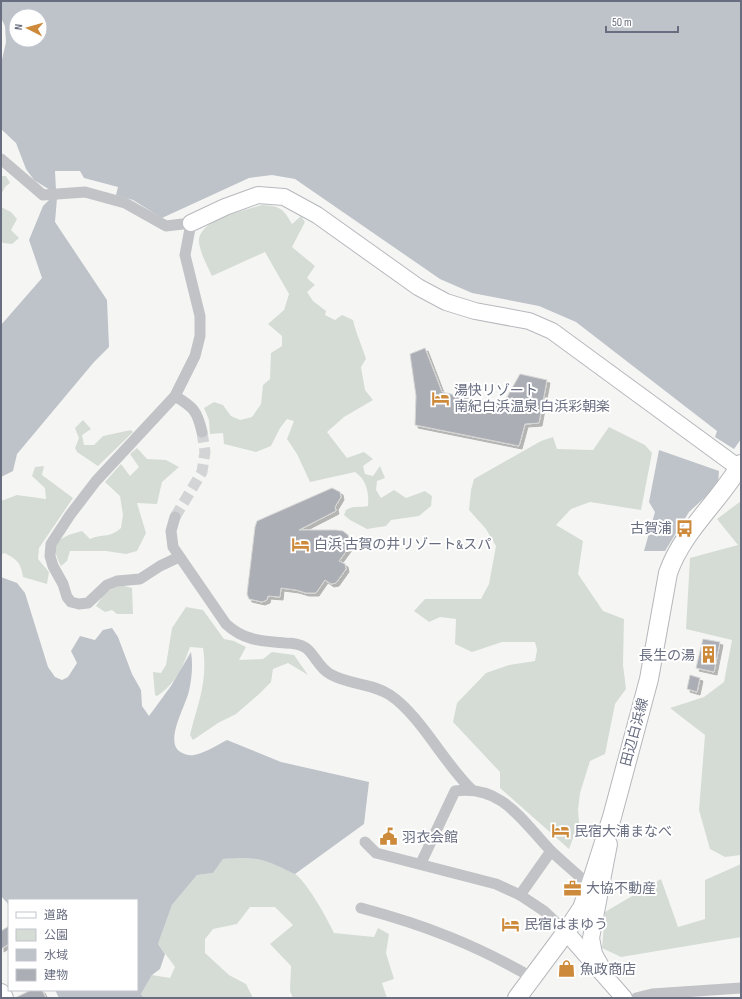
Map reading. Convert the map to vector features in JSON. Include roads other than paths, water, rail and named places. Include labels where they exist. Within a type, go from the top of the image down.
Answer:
[{"type":"main road","name":"田辺白浜線","points":[[517,998],[533,978],[582,908],[590,886],[612,817],[649,678],[668,573],[673,558],[690,531],[740,466]]},
{"type":"main road","points":[[1,993],[4,998]]},
{"type":"street","points":[[1,159],[43,195],[85,192],[124,203],[166,226],[191,223],[225,206],[258,195],[284,197],[318,215],[418,287],[446,302],[474,311],[529,321],[552,331],[740,466]]},
{"type":"street","points":[[179,557],[160,566],[140,579],[117,581],[107,585],[88,603],[79,604],[71,602],[67,597],[64,584],[53,566],[50,556],[51,544],[57,534],[96,481],[174,396],[195,356],[200,336],[200,316],[185,255],[191,223]]},
{"type":"street","points":[[174,396],[194,408],[199,417],[202,432]]},
{"type":"street","points":[[175,517],[171,531],[173,547],[226,624],[234,631],[253,640],[293,643],[306,648],[329,674],[339,678],[366,684],[390,695],[418,723],[470,789]]},
{"type":"street","points":[[420,863],[455,791],[470,789],[498,798],[522,817],[551,851],[590,886]]},
{"type":"street","points":[[607,977],[594,954],[591,938],[607,862],[612,817]]},
{"type":"street","points":[[365,842],[376,852],[496,884],[520,894],[544,911],[566,932],[624,998]]},
{"type":"street","points":[[520,894],[551,851]]},
{"type":"street","points":[[361,908],[409,921],[452,937],[495,956],[533,978]]},
{"type":"street","points":[[636,998],[652,994],[741,988]]},
{"type":"water","points":[[1,1],[741,1],[741,439],[734,449],[715,437],[717,431],[576,322],[539,306],[472,293],[440,279],[295,179],[272,175],[249,178],[162,218],[133,200],[116,195],[118,187],[84,178],[80,171],[55,171],[56,190],[50,190],[34,180],[26,169],[16,143],[1,129],[1,64],[6,42],[5,26],[1,18]]},
{"type":"water","points":[[51,198],[57,198],[55,222],[107,300],[109,347],[94,362],[17,454],[13,471],[1,477],[1,325],[42,278],[29,240],[43,206]]},
{"type":"water","points":[[659,450],[719,471],[718,485],[689,512],[665,551],[644,551],[655,512],[649,502]]},
{"type":"water","points":[[1,577],[17,583],[25,593],[48,667],[55,677],[62,680],[68,677],[77,663],[71,651],[80,636],[95,640],[103,630],[112,628],[118,637],[132,674],[141,690],[142,706],[149,716],[171,686],[191,652],[192,666],[190,686],[175,731],[174,739],[175,746],[179,751],[194,755],[207,751],[227,740],[281,762],[369,782],[364,824],[295,874],[268,862],[253,858],[245,858],[223,859],[213,873],[197,875],[172,905],[158,944],[165,954],[160,969],[152,975],[141,994],[144,998],[59,998],[56,991],[138,991],[138,899],[8,899],[8,904],[1,896]]},
{"type":"tunnel","points":[[175,517],[202,472],[205,452],[202,432]]},
{"type":"place","name":"湯快リゾート 南紀白浜温泉 白浜彩朝楽","points":[[441,398]]},
{"type":"place","name":"古賀浦","points":[[685,528]]},
{"type":"place","name":"白浜 古賀の井リゾート&スパ","points":[[301,544]]},
{"type":"place","name":"長生の湯","points":[[708,655]]},
{"type":"place","name":"民宿大浦まなべ","points":[[561,831]]},
{"type":"place","name":"羽衣会館","points":[[389,837]]},
{"type":"place","name":"大協不動産","points":[[573,888]]},
{"type":"place","name":"民宿はまゆう","points":[[511,924]]},
{"type":"place","name":"魚政商店","points":[[567,969]]}]
